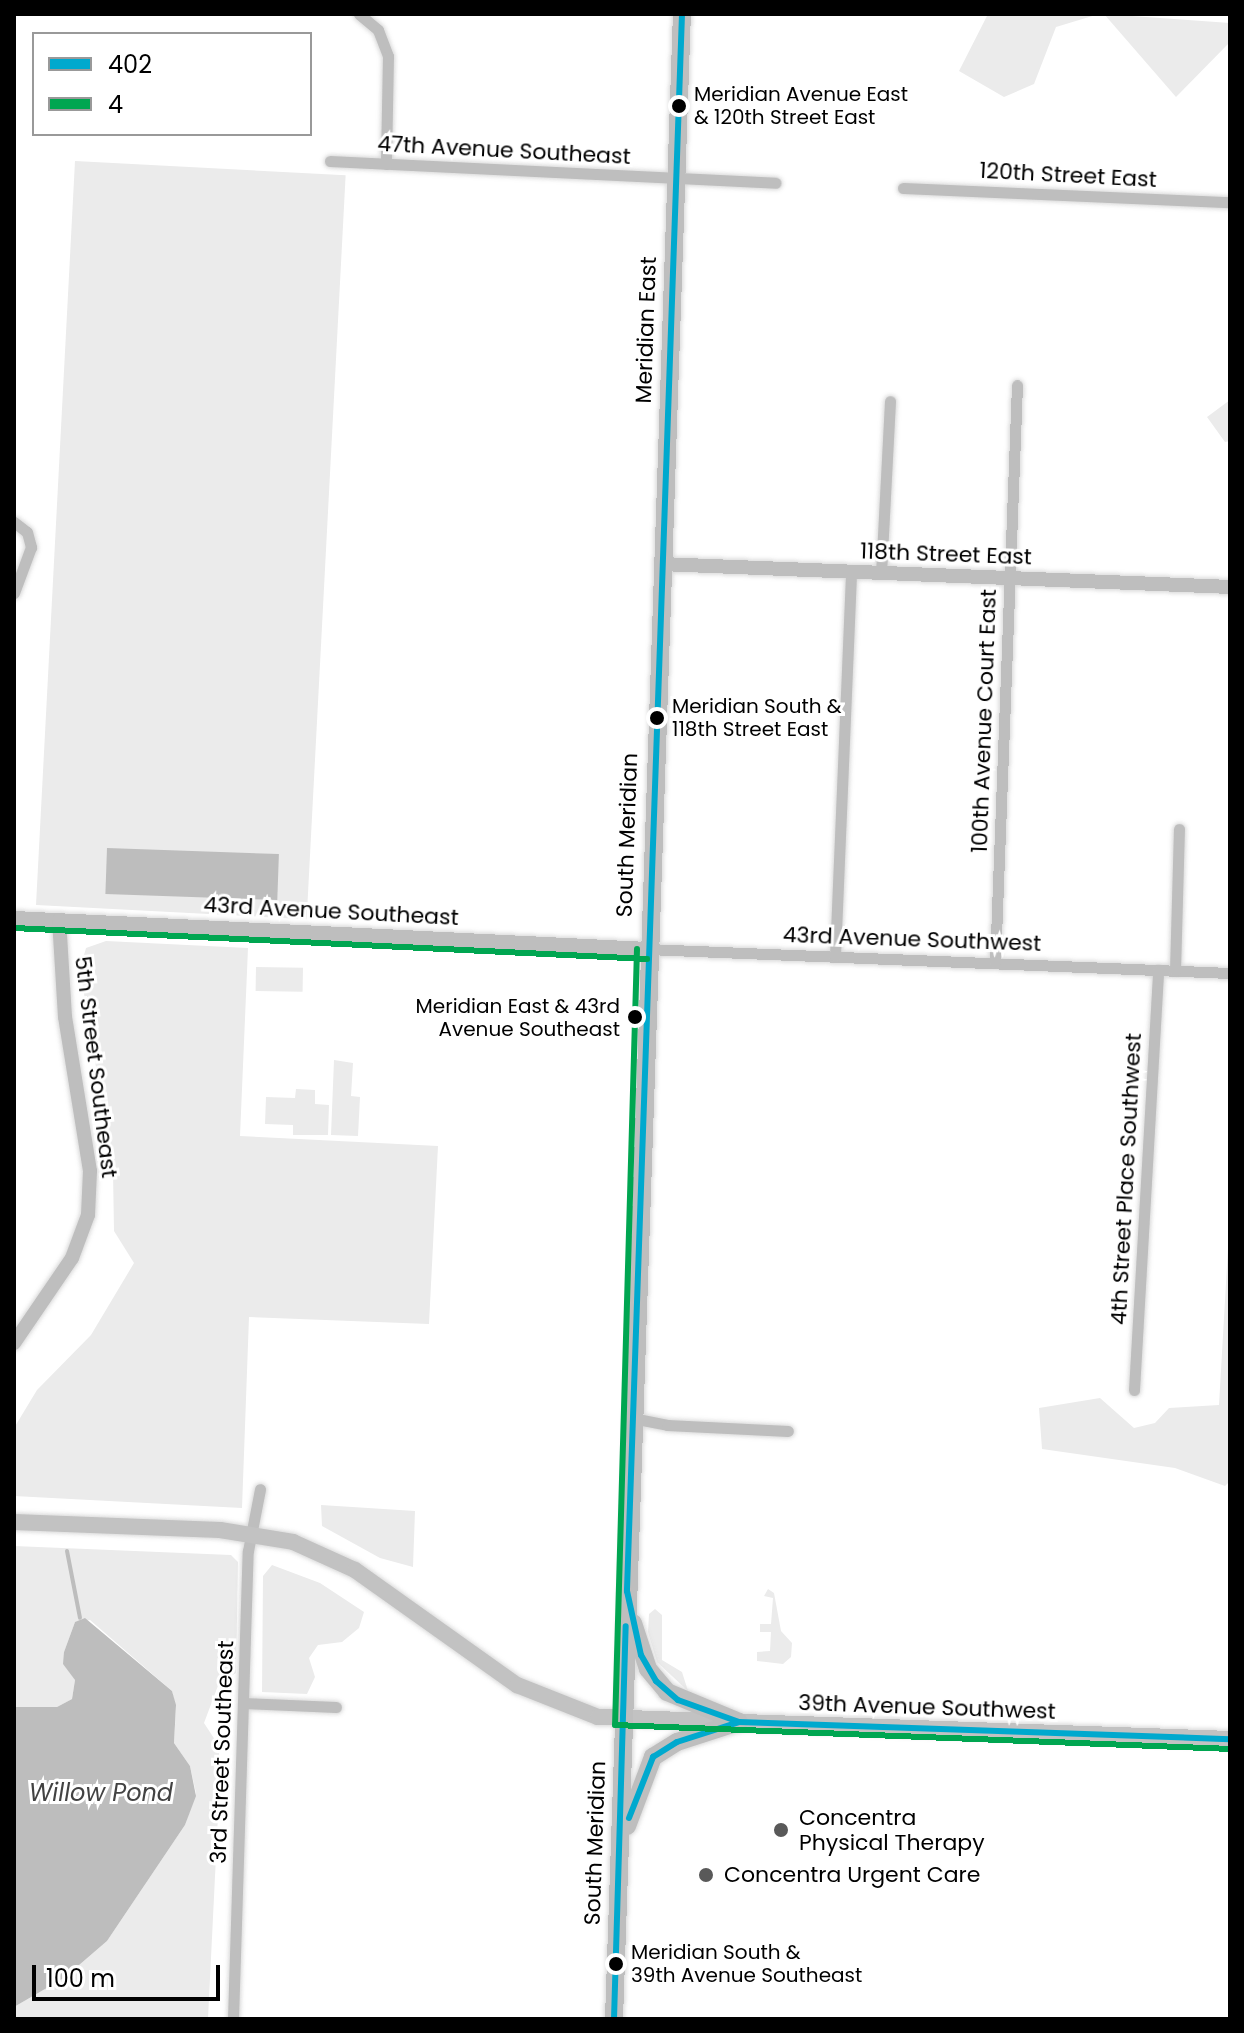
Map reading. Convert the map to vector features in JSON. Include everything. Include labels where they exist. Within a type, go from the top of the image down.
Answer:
[{"type":"main road","name":"Meridian East","points":[[661,564],[682,14]]},
{"type":"main road","name":"South Meridian","points":[[614,2019],[661,564]]},
{"type":"main road","name":"39th Avenue Southwest","points":[[14,1522],[250,1533],[304,1546],[355,1570],[532,1693],[578,1712],[623,1719],[1230,1739]]},
{"type":"main road","points":[[627,1591],[641,1655],[656,1681],[678,1700],[739,1722]]},
{"type":"main road","points":[[619,1852],[653,1757],[677,1742],[739,1722]]},
{"type":"street","points":[[359,14],[378,30],[388,56],[386,164]]},
{"type":"street","name":"47th Avenue Southeast","points":[[330,161],[676,178]]},
{"type":"street","points":[[676,178],[775,183]]},
{"type":"street","name":"120th Street East","points":[[903,188],[1230,202]]},
{"type":"street","name":"100th Avenue Court East","points":[[995,963],[1017,385]]},
{"type":"street","points":[[881,573],[890,401]]},
{"type":"street","points":[[14,522],[27,532],[31,547],[14,593]]},
{"type":"street","name":"118th Street East","points":[[661,564],[1230,587]]},
{"type":"street","points":[[835,956],[851,572]]},
{"type":"street","points":[[1175,971],[1179,829]]},
{"type":"street","name":"43rd Avenue Southeast","points":[[14,918],[647,949]]},
{"type":"street","name":"5th Street Southeast","points":[[14,1343],[72,1258],[88,1215],[89,1158],[65,1017],[59,920]]},
{"type":"street","name":"43rd Avenue Southwest","points":[[647,949],[1230,973]]},
{"type":"street","name":"4th Street Place Southwest","points":[[1134,1390],[1158,970]]},
{"type":"street","points":[[632,1418],[667,1425],[788,1431]]},
{"type":"street","name":"3rd Street Southeast","points":[[233,2019],[250,1533],[260,1489]]},
{"type":"street","points":[[243,1703],[336,1707]]},
{"type":"shaded area","points":[[988,14],[1099,14],[1056,27],[1034,84],[1004,97],[959,71]]},
{"type":"shaded area","points":[[1104,14],[1230,23],[1230,42],[1176,97]]},
{"type":"shaded area","points":[[75,161],[346,175],[307,919],[36,905]]},
{"type":"shaded area","points":[[1230,400],[1230,441],[1225,442],[1207,417]]},
{"type":"shaded area","points":[[106,941],[248,948],[240,1136],[438,1146],[429,1324],[249,1317],[242,1508],[14,1496],[14,1428],[37,1390],[91,1335],[134,1263],[114,1231],[113,1172],[80,969],[86,948]]},
{"type":"shaded area","points":[[256,967],[303,968],[303,992],[256,991]]},
{"type":"shaded area","points":[[334,1060],[353,1063],[351,1096],[360,1097],[358,1136],[331,1135]]},
{"type":"shaded area","points":[[296,1089],[315,1090],[315,1104],[329,1105],[328,1135],[293,1135],[293,1125],[265,1124],[266,1097],[295,1098]]},
{"type":"shaded area","points":[[1230,1213],[1230,1481],[1225,1486],[1175,1468],[1042,1449],[1039,1408],[1100,1398],[1134,1428],[1155,1423],[1169,1408],[1219,1405]]},
{"type":"shaded area","points":[[321,1505],[415,1511],[413,1567],[380,1558],[322,1526]]},
{"type":"shaded area","points":[[14,1546],[231,1555],[238,1562],[236,1673],[219,1683],[204,1723],[219,1746],[208,2019],[14,2019],[14,2007],[64,1978],[107,1941],[185,1825],[196,1793],[190,1766],[174,1743],[176,1709],[172,1691],[90,1620],[75,1622],[64,1652],[75,1680],[72,1699],[57,1707],[14,1707]]},
{"type":"shaded area","points":[[272,1565],[320,1583],[364,1612],[359,1628],[342,1642],[318,1645],[309,1658],[315,1677],[307,1694],[262,1692],[263,1576]]},
{"type":"shaded area","points":[[768,1589],[774,1593],[781,1631],[792,1643],[791,1657],[783,1664],[757,1661],[757,1652],[770,1651],[771,1632],[760,1632],[760,1624],[771,1624],[773,1598],[764,1596]]},
{"type":"shaded area","points":[[655,1609],[662,1615],[662,1660],[682,1672],[688,1691],[657,1662],[648,1632],[649,1614]]},
{"type":"water","points":[[107,848],[279,854],[277,900],[105,894]]},
{"type":"water","name":"Willow Pond","points":[[85,1618],[172,1691],[176,1705],[174,1743],[190,1766],[196,1796],[185,1825],[107,1941],[64,1978],[14,2007],[14,1707],[57,1707],[72,1699],[75,1680],[63,1664],[64,1652],[75,1622]]},
{"type":"waterway","points":[[67,1551],[80,1618]]},
{"type":"transit line","name":"402","points":[[682,14],[627,1591],[641,1655],[656,1681],[678,1700],[739,1722],[1230,1739]]},
{"type":"transit line","name":"4","points":[[14,928],[647,959]]},
{"type":"transit line","name":"4","points":[[637,949],[615,1725],[1230,1749]]},
{"type":"transit line","name":"402","points":[[614,2019],[626,1626]]},
{"type":"transit line","name":"402","points":[[629,1818],[653,1757],[677,1742],[739,1722]]},
{"type":"place","name":"Meridian Avenue East & 120th Street East","points":[[679,106]]},
{"type":"place","name":"Meridian South & 118th Street East","points":[[657,718]]},
{"type":"place","name":"Meridian East & 43rd Avenue Southeast","points":[[635,1017]]},
{"type":"place","name":"Concentra Physical Therapy","points":[[781,1830]]},
{"type":"place","name":"Concentra Urgent Care","points":[[706,1875]]},
{"type":"place","name":"Meridian South & 39th Avenue Southeast","points":[[616,1964]]}]
